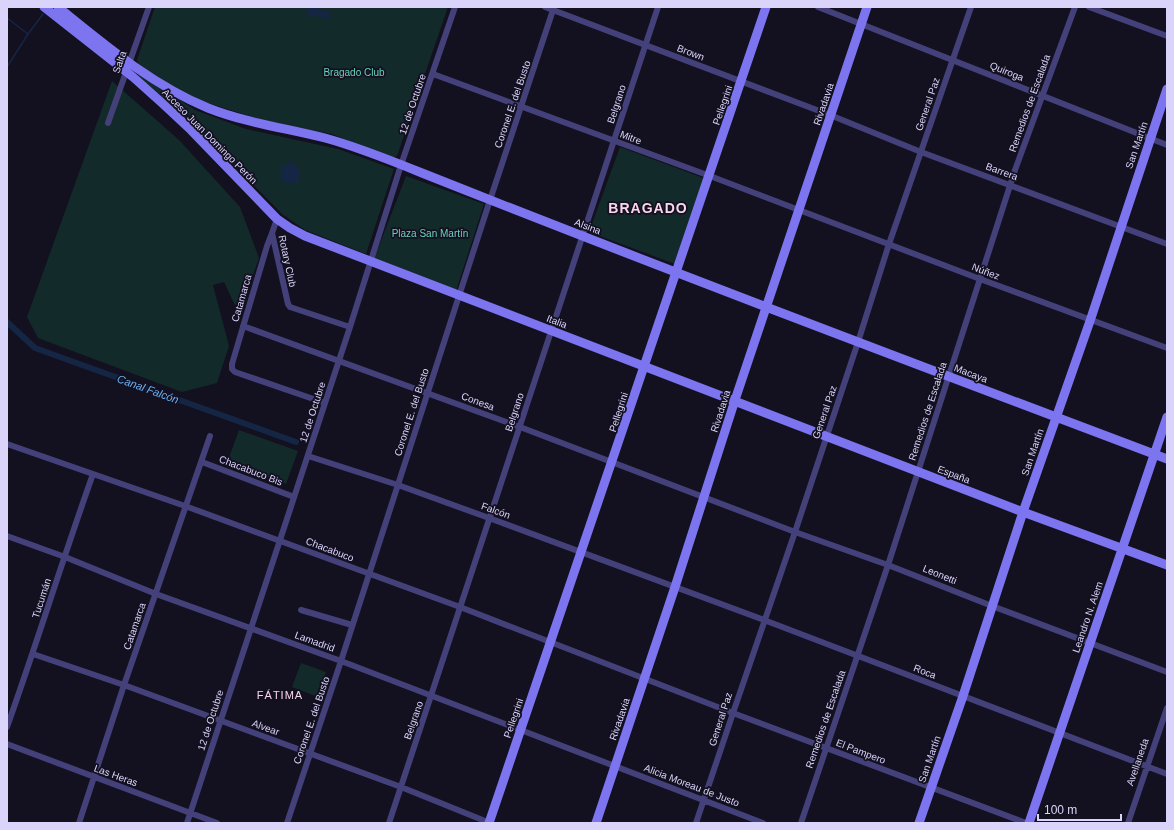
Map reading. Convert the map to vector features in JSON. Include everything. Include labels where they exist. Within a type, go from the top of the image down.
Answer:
[{"type":"main road","name":"Acceso Juan Domingo Perón","points":[[58,7],[128,68],[133,77],[191,130],[277,219],[305,236],[371,261]]},
{"type":"main road","name":"Pellegrini","points":[[490,823],[644,366],[742,82],[766,7]]},
{"type":"main road","name":"Rivadavia","points":[[596,823],[830,115],[868,7]]},
{"type":"main road","name":"Acceso Juan Domingo Perón","points":[[46,8],[128,68],[211,109],[260,124],[334,141],[401,165]]},
{"type":"main road","name":"San Martín","points":[[919,823],[1167,89]]},
{"type":"main road","name":"Alsina","points":[[401,165],[767,307]]},
{"type":"main road","name":"Italia","points":[[371,261],[735,400]]},
{"type":"main road","name":"Macaya","points":[[767,307],[1167,459]]},
{"type":"main road","name":"España","points":[[735,400],[826,437],[1167,565]]},
{"type":"main road","name":"Leandro N. Alem","points":[[1027,823],[1060,732],[1167,417]]},
{"type":"street","name":"Salta","points":[[108,123],[148,7]]},
{"type":"street","name":"12 de Octubre","points":[[187,823],[339,361],[401,165],[455,7]]},
{"type":"street","name":"Brown","points":[[545,7],[554,9],[830,115]]},
{"type":"street","name":"Belgrano","points":[[388,823],[658,7]]},
{"type":"street","name":"Quiroga","points":[[818,7],[1167,145]]},
{"type":"street","name":"General Paz","points":[[696,823],[795,532],[889,244],[971,7]]},
{"type":"street","name":"Remedios de Escalada","points":[[801,823],[888,565],[1010,185],[1076,7]]},
{"type":"street","points":[[1089,7],[1167,36]]},
{"type":"street","name":"Coronel E. del Busto","points":[[287,823],[490,200],[554,9]]},
{"type":"street","name":"Mitre","points":[[433,74],[799,209]]},
{"type":"street","name":"Barrera","points":[[830,115],[921,152],[1167,244]]},
{"type":"street","name":"Núñez","points":[[799,209],[980,279],[1167,348]]},
{"type":"street","name":"Rotary Club","points":[[277,219],[272,233],[288,304],[290,307],[350,327]]},
{"type":"street","name":"Catamarca","points":[[272,233],[266,246],[232,369],[235,372],[325,403]]},
{"type":"street","name":"Conesa","points":[[243,326],[520,427],[705,497]]},
{"type":"street","name":"Catamarca","points":[[79,823],[124,685],[210,436]]},
{"type":"street","name":"Chacabuco","points":[[7,444],[280,540],[460,607],[644,679]]},
{"type":"street","name":"Falcón","points":[[308,456],[398,485],[675,587]]},
{"type":"street","name":"Chacabuco Bis","points":[[202,462],[294,496]]},
{"type":"street","name":"Tucumán","points":[[7,727],[93,474]]},
{"type":"street","name":"Leonetti","points":[[705,497],[795,532],[888,565],[1167,672]]},
{"type":"street","name":"Lamadrid","points":[[7,536],[65,557],[156,594],[341,661],[615,766]]},
{"type":"street","name":"Roca","points":[[675,587],[1060,732],[1167,774]]},
{"type":"street","points":[[301,610],[352,625]]},
{"type":"street","name":"Alvear","points":[[33,654],[124,685],[401,787],[490,823]]},
{"type":"street","name":"El Pampero","points":[[644,679],[1027,823]]},
{"type":"street","name":"Avellaneda","points":[[1128,823],[1146,766],[1167,708]]},
{"type":"street","name":"Las Heras","points":[[7,744],[217,823]]},
{"type":"street","name":"Alicia Moreau de Justo","points":[[615,766],[763,823]]},
{"type":"green space","name":"Bragado Club","points":[[155,7],[448,7],[397,156],[390,158],[332,134],[262,120],[195,99],[140,68],[137,60]]},
{"type":"green space","points":[[142,75],[195,110],[246,129],[338,149],[394,169],[366,254],[305,230],[282,214],[231,162],[137,76]]},
{"type":"green space","points":[[112,81],[179,140],[240,207],[259,258],[239,314],[224,282],[213,285],[229,346],[217,383],[182,392],[38,338],[27,317]]},
{"type":"green space","points":[[620,147],[706,179],[675,264],[589,232]]},
{"type":"green space","name":"Plaza San Martín","points":[[406,176],[484,204],[456,291],[374,259]]},
{"type":"green space","points":[[239,430],[298,451],[286,484],[227,463]]},
{"type":"green space","points":[[301,663],[326,672],[318,697],[292,687]]},
{"type":"water","points":[[309,7],[315,7],[331,13],[329,20],[312,14],[311,17],[306,16]]},
{"type":"water","points":[[290,162],[294,163],[300,170],[297,183],[292,182],[288,184],[280,177],[282,165],[287,165]]},
{"type":"waterway","points":[[7,67],[43,14]]},
{"type":"waterway","points":[[7,18],[28,34]]},
{"type":"waterway","name":"Canal Falcón","points":[[7,322],[35,348],[296,442]]},
{"type":"district","name":"BRAGADO","points":[[648,208]]},
{"type":"district","name":"FÁTIMA","points":[[280,695]]}]
